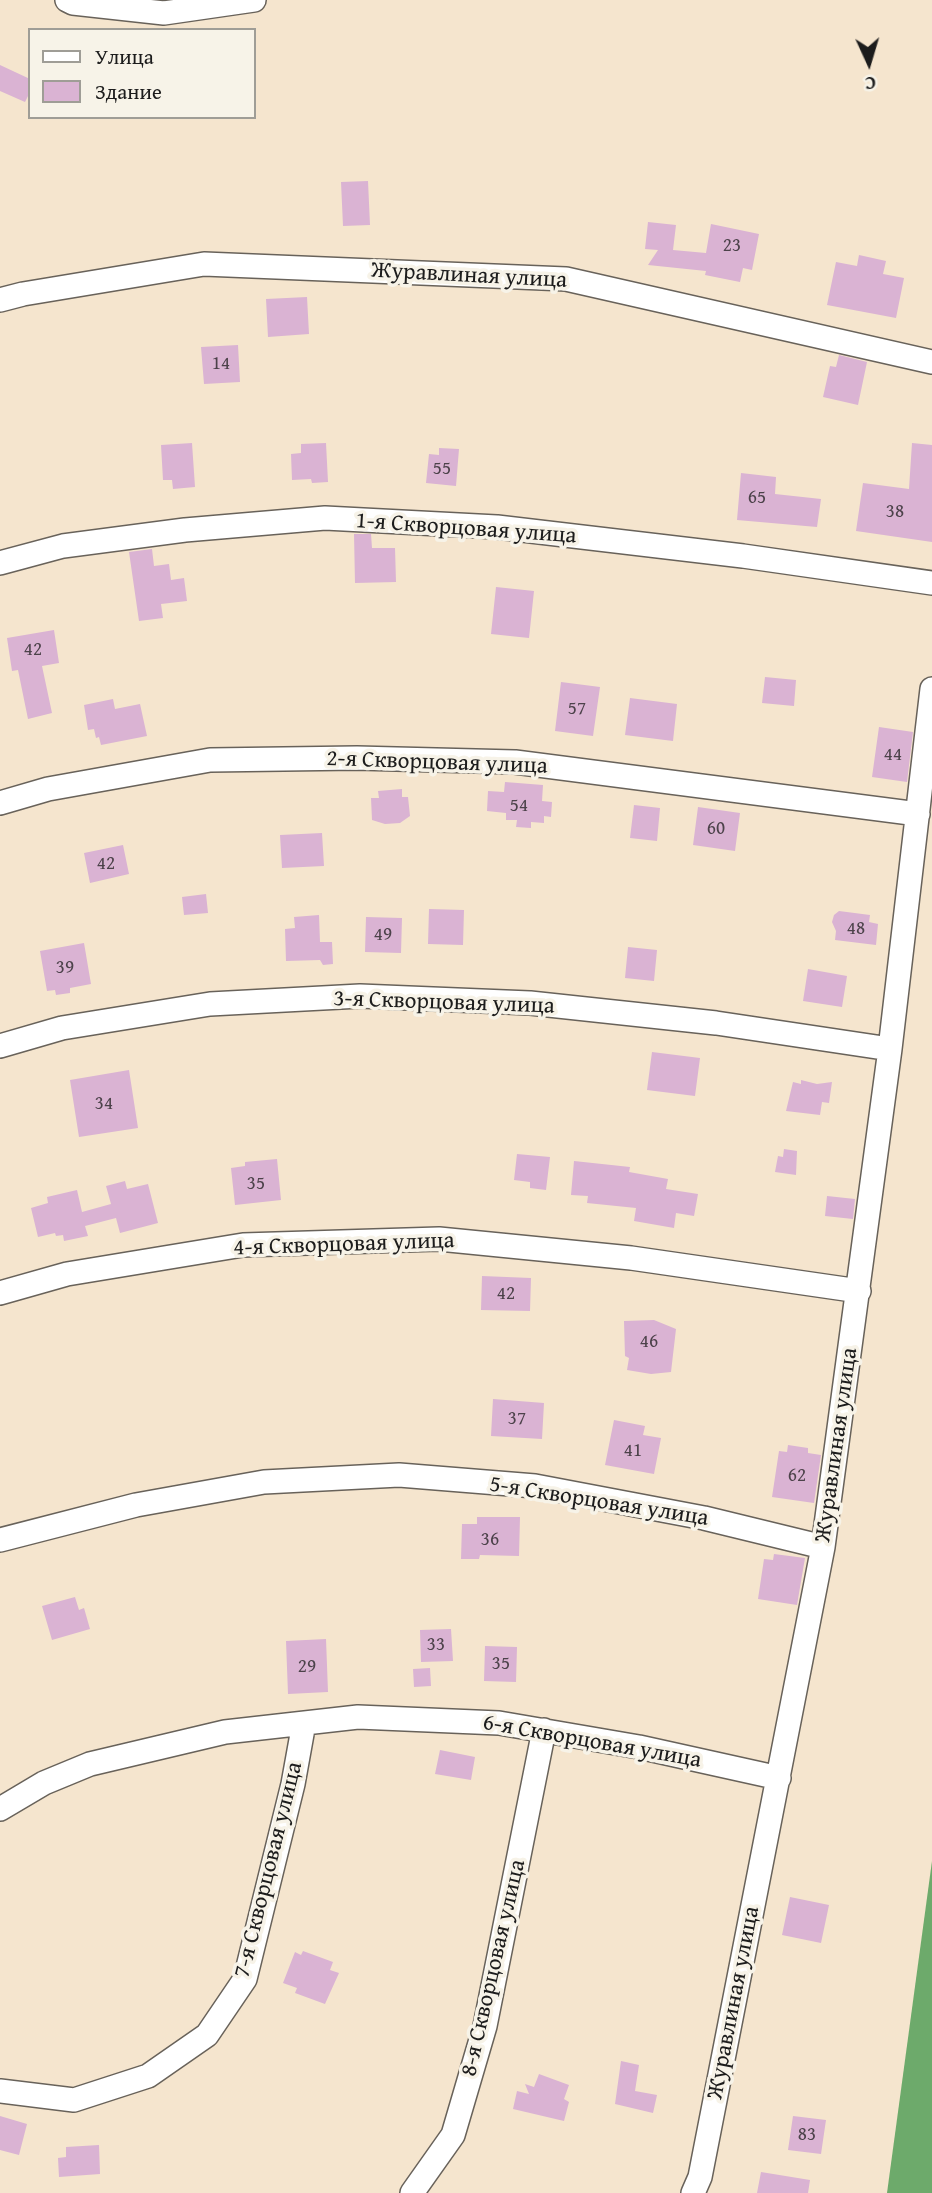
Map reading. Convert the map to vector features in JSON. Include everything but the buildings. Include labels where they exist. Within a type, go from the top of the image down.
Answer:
[{"type":"street","points":[[67,0],[73,3],[164,13],[254,0]]},
{"type":"street","name":"Журавлиная улица","points":[[0,300],[204,264],[566,279],[932,362]]},
{"type":"street","name":"1-я Скворцовая улица","points":[[0,563],[62,546],[185,530],[325,519],[497,527],[743,556],[932,583]]},
{"type":"street","name":"Журавлиная улица","points":[[697,2188],[823,1547],[890,1049],[932,689]]},
{"type":"street","name":"2-я Скворцовая улица","points":[[0,803],[48,789],[210,760],[357,758],[515,762],[918,814]]},
{"type":"street","name":"3-я Скворцовая улица","points":[[0,1046],[62,1028],[210,1004],[360,996],[530,1003],[716,1023],[890,1049]]},
{"type":"street","name":"4-я Скворцовая улица","points":[[0,1293],[66,1274],[243,1245],[439,1239],[631,1258],[859,1291]]},
{"type":"street","name":"5-я Скворцовая улица","points":[[0,1540],[136,1505],[264,1482],[399,1475],[534,1486],[704,1518],[823,1547]]},
{"type":"street","name":"6-я Скворцовая улица","points":[[0,1809],[44,1783],[90,1764],[225,1732],[359,1717],[499,1723],[639,1747],[779,1778]]},
{"type":"street","name":"7-я Скворцовая улица","points":[[0,2091],[74,2100],[148,2076],[207,2035],[245,1979],[293,1784],[304,1723]]},
{"type":"street","name":"8-я Скворцовая улица","points":[[412,2193],[453,2134],[485,2026],[544,1730]]},
{"type":"green space","points":[[932,1861],[932,2193],[887,2193]]}]
